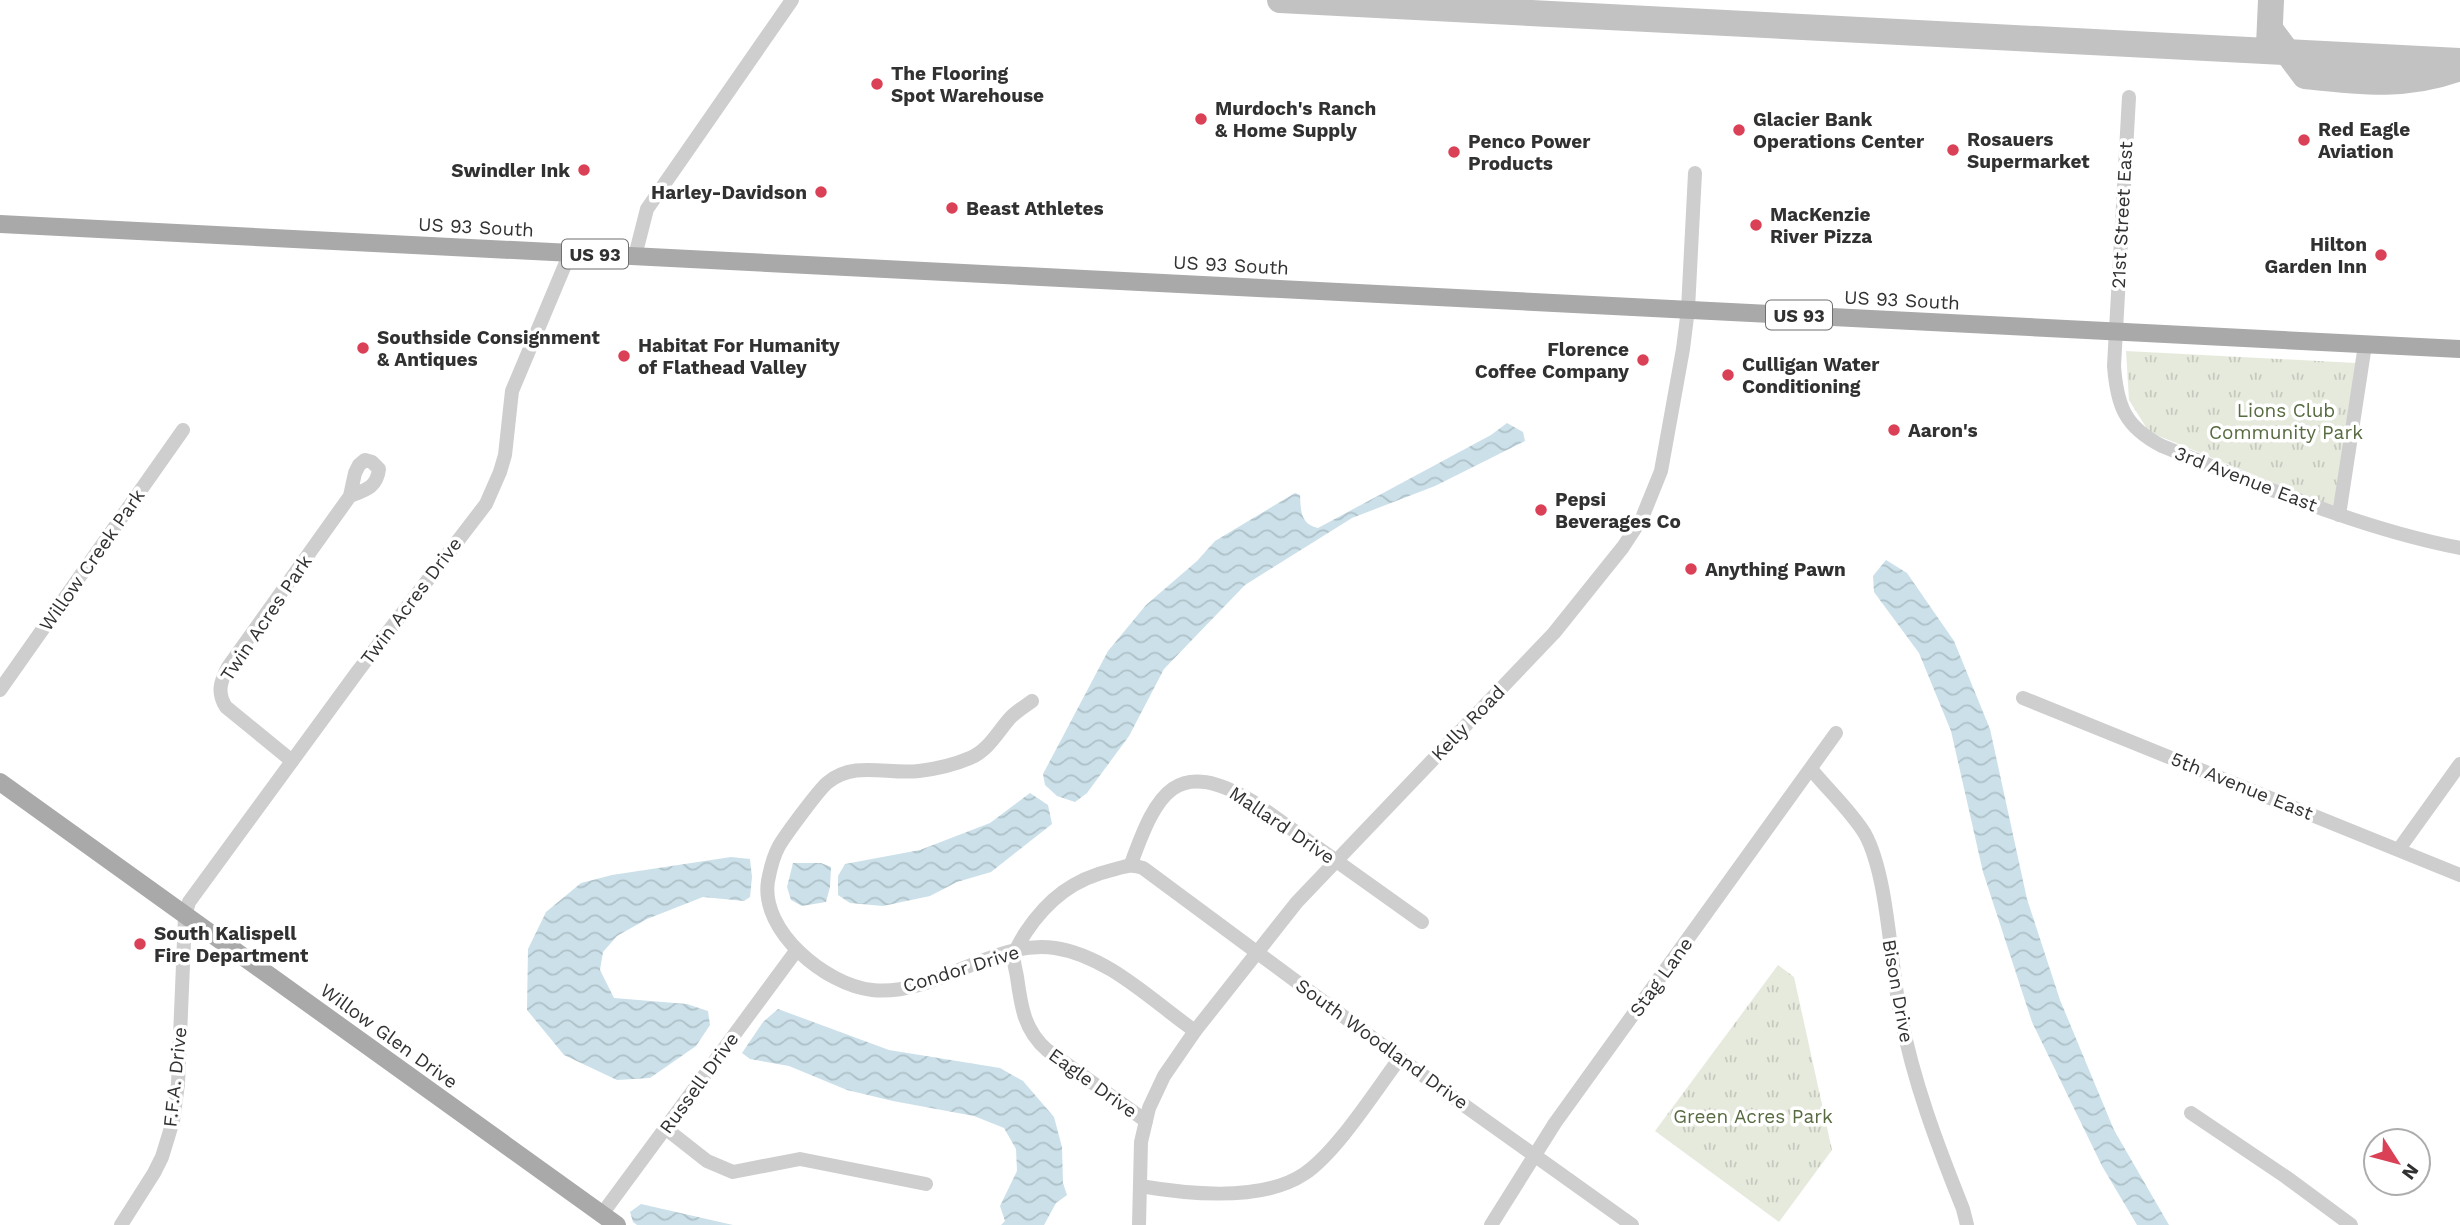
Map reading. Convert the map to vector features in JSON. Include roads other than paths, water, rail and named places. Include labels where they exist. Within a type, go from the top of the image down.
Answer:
[{"type":"main road","name":"US 93 South","points":[[0,224],[2460,349]]},
{"type":"main road","name":"Willow Glen Drive","points":[[0,782],[609,1219]]},
{"type":"street","points":[[635,256],[647,209],[792,0]]},
{"type":"street","name":"21st Street East","points":[[2116,332],[2129,97]]},
{"type":"street","name":"Kelly Road","points":[[1139,1225],[1141,1142],[1146,1121],[1160,1084],[1195,1031],[1297,902],[1554,633],[1633,533],[1661,471],[1688,309],[1695,173]]},
{"type":"street","name":"Twin Acres Drive","points":[[185,917],[195,892],[486,504],[505,455],[509,405],[514,384],[570,253]]},
{"type":"street","name":"3rd Avenue East","points":[[2116,332],[2116,389],[2119,403],[2137,431],[2162,446],[2339,515],[2392,532],[2460,548]]},
{"type":"street","points":[[2339,515],[2365,345]]},
{"type":"street","name":"Willow Creek Park","points":[[0,690],[183,430]]},
{"type":"street","name":"Twin Acres Park","points":[[292,761],[226,708],[221,698],[220,686],[228,667],[350,496]]},
{"type":"street","name":"5th Avenue East","points":[[2023,698],[2460,875]]},
{"type":"street","points":[[796,951],[783,932],[771,906],[768,883],[778,847],[828,782],[856,769],[920,771],[971,758],[989,745],[1012,716],[1032,701]]},
{"type":"street","name":"Stag Lane","points":[[1490,1225],[1555,1123],[1836,733]]},
{"type":"street","points":[[2399,849],[2460,764]]},
{"type":"street","name":"Bison Drive","points":[[1811,769],[1857,823],[1871,848],[1912,1067],[1926,1113],[1964,1209],[1967,1225]]},
{"type":"street","name":"Mallard Drive","points":[[1131,864],[1150,815],[1163,797],[1180,785],[1201,780],[1212,781],[1233,789],[1255,803],[1422,922]]},
{"type":"street","name":"South Woodland Drive","points":[[1131,864],[1143,868],[1632,1225]]},
{"type":"street","name":"Eagle Drive","points":[[1131,864],[1096,873],[1067,888],[1036,917],[1017,950],[1014,964],[1019,1003],[1035,1038],[1047,1050],[1146,1121]]},
{"type":"street","name":"F.F.A. Drive","points":[[121,1225],[162,1157],[173,1121],[178,1084],[185,917]]},
{"type":"street","name":"Condor Drive","points":[[796,951],[816,967],[849,984],[872,990],[885,990],[921,983],[1017,950],[1053,948],[1096,961],[1195,1031]]},
{"type":"street","name":"Russell Drive","points":[[609,1219],[666,1128],[796,951]]},
{"type":"street","points":[[1140,1186],[1183,1192],[1236,1192],[1270,1188],[1293,1181],[1313,1167],[1331,1149],[1400,1058]]},
{"type":"street","points":[[2191,1114],[2351,1225]]},
{"type":"street","points":[[666,1128],[707,1161],[733,1172],[800,1159],[926,1184]]},
{"type":"water","points":[[1507,423],[1523,432],[1525,441],[1435,486],[1352,518],[1245,585],[1164,669],[1129,736],[1087,793],[1075,802],[1057,796],[1045,785],[1043,774],[1108,651],[1146,605],[1197,561],[1215,541],[1295,493],[1300,495],[1301,511],[1305,520],[1318,528],[1491,435]]},
{"type":"water","points":[[1886,560],[1907,573],[1954,641],[1990,729],[2027,899],[2060,1000],[2114,1130],[2169,1225],[2137,1225],[2102,1166],[2032,1022],[1983,872],[1951,731],[1919,653],[1874,592],[1873,576]]},
{"type":"water","points":[[1030,793],[1048,805],[1052,824],[991,872],[957,882],[930,896],[883,906],[850,903],[838,895],[838,876],[845,864],[920,850],[990,823]]},
{"type":"water","points":[[731,857],[750,859],[750,897],[744,901],[703,897],[647,919],[617,936],[603,952],[600,970],[614,998],[687,1004],[708,1011],[710,1025],[696,1046],[650,1078],[617,1080],[564,1055],[527,1010],[528,949],[546,912],[581,883],[612,875]]},
{"type":"water","points":[[793,863],[821,863],[831,867],[826,902],[802,906],[791,900],[787,887]]},
{"type":"water","points":[[778,1009],[889,1050],[1000,1068],[1023,1081],[1054,1117],[1062,1147],[1063,1183],[1067,1195],[1056,1203],[1044,1225],[1001,1225],[1005,1221],[1000,1206],[1017,1171],[1016,1149],[1004,1128],[974,1116],[847,1090],[789,1066],[750,1059],[742,1053],[763,1022]]},
{"type":"water","points":[[641,1204],[733,1225],[637,1225],[630,1212]]},
{"type":"place","name":"The Flooring Spot Warehouse","points":[[877,84]]},
{"type":"place","name":"Murdoch's Ranch & Home Supply","points":[[1201,119]]},
{"type":"place","name":"Glacier Bank Operations Center","points":[[1739,130]]},
{"type":"place","name":"Red Eagle Aviation","points":[[2304,140]]},
{"type":"place","name":"Rosauers Supermarket","points":[[1953,150]]},
{"type":"place","name":"Penco Power Products","points":[[1454,152]]},
{"type":"place","name":"Swindler Ink","points":[[584,170]]},
{"type":"place","name":"Harley-Davidson","points":[[821,192]]},
{"type":"place","name":"Beast Athletes","points":[[952,208]]},
{"type":"place","name":"MacKenzie River Pizza","points":[[1756,225]]},
{"type":"place","name":"Hilton Garden Inn","points":[[2381,255]]},
{"type":"place","name":"Southside Consignment & Antiques","points":[[363,348]]},
{"type":"place","name":"Habitat For Humanity of Flathead Valley","points":[[624,356]]},
{"type":"place","name":"Florence Coffee Company","points":[[1643,360]]},
{"type":"place","name":"Culligan Water Conditioning","points":[[1728,375]]},
{"type":"place","name":"Aaron's","points":[[1894,430]]},
{"type":"place","name":"Pepsi Beverages Co","points":[[1541,510]]},
{"type":"place","name":"Anything Pawn","points":[[1691,569]]},
{"type":"place","name":"South Kalispell Fire Department","points":[[140,944]]},
{"type":"park label","name":"Lions Club Community Park","points":[[2286,421]]},
{"type":"park label","name":"Green Acres Park","points":[[1753,1116]]}]
